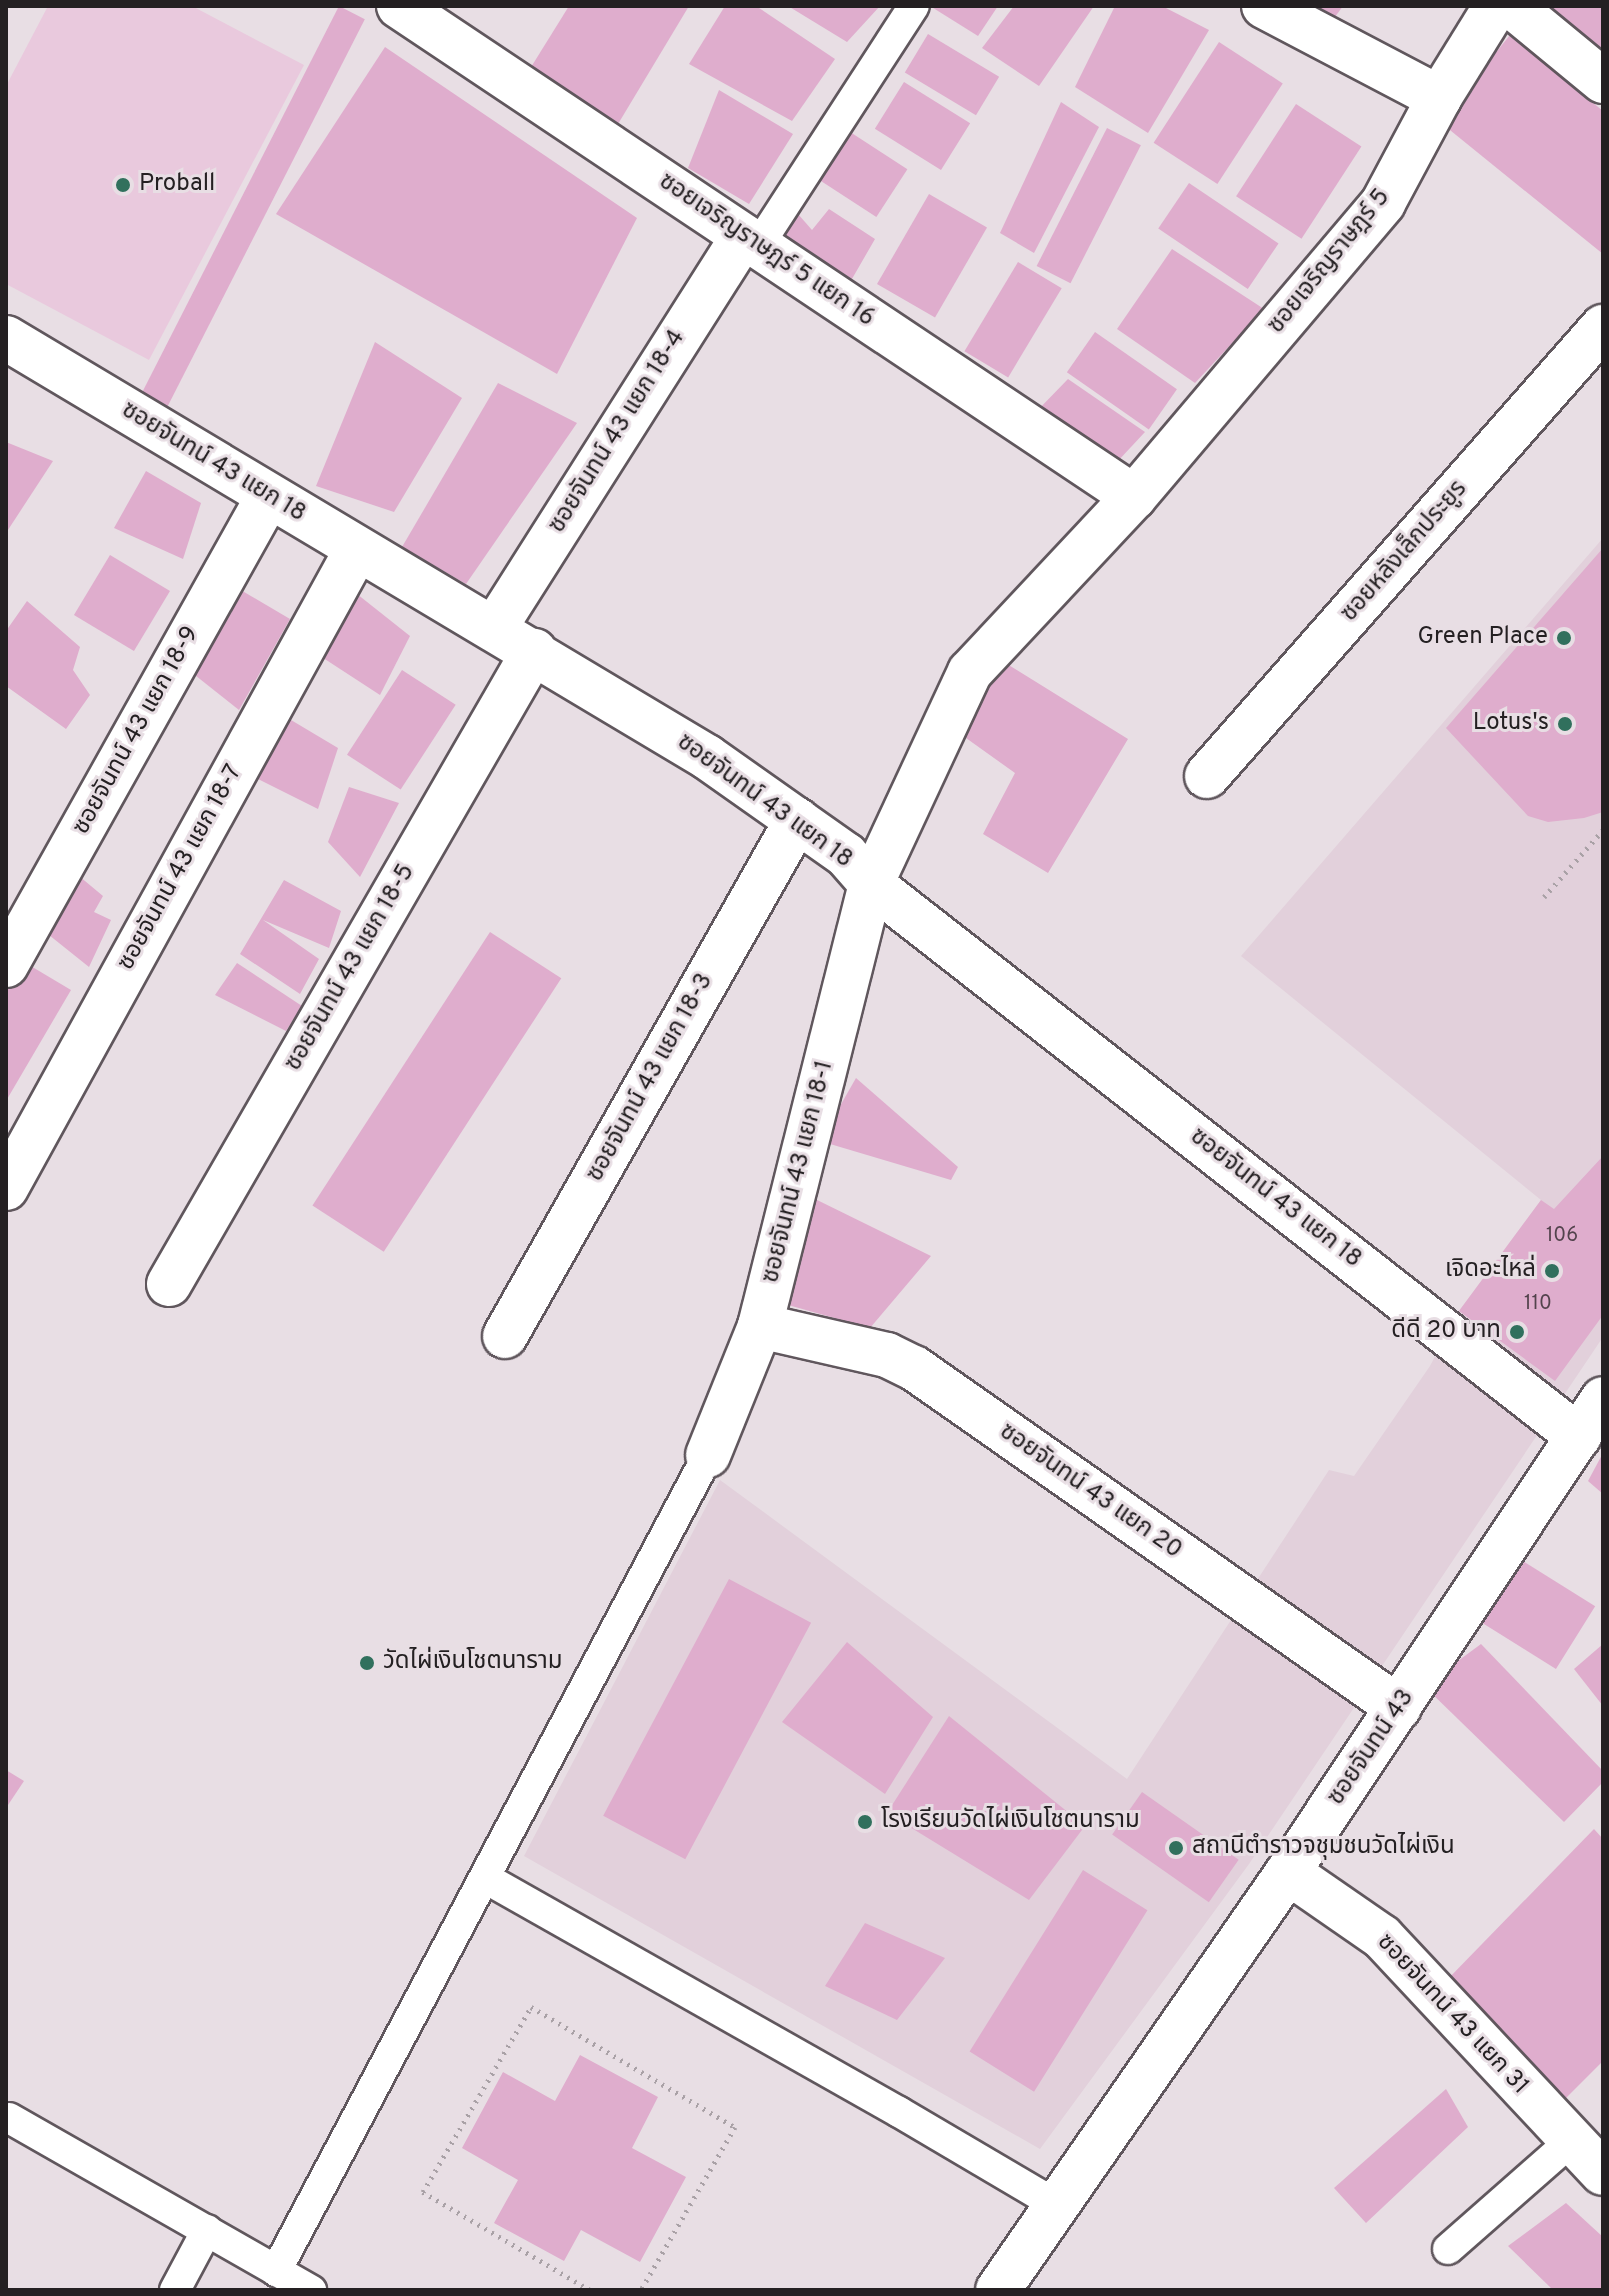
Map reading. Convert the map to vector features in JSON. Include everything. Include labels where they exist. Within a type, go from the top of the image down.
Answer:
[{"type":"street","name":"ซอยเจริญราษฎร์ 5 แยก 16","points":[[399,6],[1134,497]]},
{"type":"street","points":[[1264,6],[1439,98]]},
{"type":"street","name":"ซอยเจริญราษฎร์ 5","points":[[871,884],[970,672],[1134,497],[1383,203],[1439,98],[1496,6]]},
{"type":"street","points":[[1512,6],[1603,81]]},
{"type":"street","name":"ซอยจันทน์ 43 แยก 18-4","points":[[494,629],[751,241]]},
{"type":"street","name":"ซอยหลังเล็กประยูร","points":[[1207,776],[1603,327]]},
{"type":"street","name":"ซอยจันทน์ 43 แยก 18","points":[[8,342],[534,651],[707,757],[846,855],[871,884],[1579,1437]]},
{"type":"street","name":"ซอยจันทน์ 43 แยก 18-9","points":[[6,965],[268,497]]},
{"type":"street","name":"ซอยจันทน์ 43 แยก 18-7","points":[[6,1188],[357,549]]},
{"type":"street","name":"ซอยจันทน์ 43 แยก 18-5","points":[[169,1284],[534,651]]},
{"type":"street","name":"ซอยจันทน์ 43 แยก 18-3","points":[[505,1336],[797,820]]},
{"type":"street","name":"ซอยจันทน์ 43 แยก 18-1","points":[[704,1464],[760,1326],[871,884]]},
{"type":"street","name":"ซอยจันทน์ 43 แยก 20","points":[[760,1326],[887,1355],[914,1368],[1399,1708]]},
{"type":"street","name":"ซอยจันทน์ 43","points":[[998,2290],[1288,1872],[1603,1399]]},
{"type":"street","name":"ซอยจันทน์ 43 แยก 31","points":[[1288,1872],[1382,1937],[1603,2173]]},
{"type":"lane","points":[[751,241],[914,6]]},
{"type":"lane","points":[[276,2271],[487,1879],[704,1464]]},
{"type":"lane","points":[[487,1879],[1055,2204]]},
{"type":"lane","points":[[9,2118],[311,2290]]},
{"type":"lane","points":[[1448,2249],[1571,2141]]},
{"type":"lane","points":[[175,2290],[207,2230]]},
{"type":"path","points":[[1544,897],[1603,830]]},
{"type":"path","points":[[590,2290],[423,2192],[531,2007],[735,2127],[641,2290]]},
{"type":"shaded area","name":"Proball","points":[[48,6],[192,6],[304,65],[149,360],[6,284],[6,86]]},
{"type":"shaded area","points":[[1603,538],[1603,1337],[1249,1864],[1040,2149],[524,1856],[720,1480],[1127,1779],[1329,1470],[1354,1476],[1430,1366],[1459,1311],[1541,1200],[1241,956]]},
{"type":"building","points":[[339,6],[365,19],[167,408],[141,394]]},
{"type":"building","points":[[569,6],[689,6],[612,134],[523,80]]},
{"type":"building","points":[[725,6],[756,6],[835,59],[792,121],[689,64]]},
{"type":"building","points":[[788,6],[880,6],[847,42]]},
{"type":"building","points":[[930,6],[998,6],[978,36]]},
{"type":"building","points":[[1014,6],[1094,6],[1039,86],[982,48]]},
{"type":"building","points":[[1115,6],[1162,6],[1209,30],[1148,133],[1075,87]]},
{"type":"building","points":[[1309,6],[1343,6],[1332,21]]},
{"type":"building","points":[[1541,6],[1603,6],[1603,51]]},
{"type":"building","points":[[928,34],[999,77],[976,115],[905,73]]},
{"type":"building","points":[[1510,35],[1603,111],[1603,254],[1440,122]]},
{"type":"building","points":[[1219,42],[1283,83],[1217,184],[1154,143]]},
{"type":"building","points":[[385,47],[637,218],[557,374],[276,214]]},
{"type":"building","points":[[904,82],[970,123],[941,170],[875,129]]},
{"type":"building","points":[[719,90],[793,134],[749,204],[688,168]]},
{"type":"building","points":[[1061,102],[1099,127],[1034,253],[1000,233]]},
{"type":"building","points":[[1296,104],[1361,146],[1302,239],[1236,196]]},
{"type":"building","points":[[1107,128],[1141,145],[1070,283],[1037,266]]},
{"type":"building","points":[[847,130],[907,169],[876,217],[816,178]]},
{"type":"building","points":[[1189,183],[1279,243],[1248,289],[1158,229]]},
{"type":"building","points":[[929,194],[987,228],[935,318],[877,284]]},
{"type":"building","points":[[829,209],[875,239],[845,291],[778,237],[798,214],[812,230]]},
{"type":"building","points":[[1172,249],[1264,309],[1195,383],[1117,329]]},
{"type":"building","points":[[1018,262],[1062,288],[1008,377],[964,351]]},
{"type":"building","points":[[1095,332],[1177,389],[1149,429],[1067,372]]},
{"type":"building","points":[[375,342],[462,398],[394,512],[316,486]]},
{"type":"building","points":[[1068,379],[1145,432],[1117,462],[1035,413]]},
{"type":"building","points":[[498,383],[577,423],[466,584],[402,547]]},
{"type":"building","points":[[6,442],[53,461],[6,533]]},
{"type":"building","points":[[146,471],[201,503],[183,559],[114,528]]},
{"type":"building","name":"Green Place","points":[[1603,548],[1603,812],[1584,818],[1548,822],[1528,816],[1446,728]]},
{"type":"building","points":[[110,555],[170,591],[134,651],[74,615]]},
{"type":"building","points":[[239,589],[290,619],[239,710],[186,668]]},
{"type":"building","points":[[357,594],[410,636],[380,695],[314,652]]},
{"type":"building","points":[[27,601],[80,647],[73,670],[90,695],[66,729],[6,686],[6,631]]},
{"type":"building","points":[[1007,664],[1128,739],[1048,873],[983,834],[1015,773],[952,728]]},
{"type":"building","points":[[402,670],[456,705],[401,790],[347,755]]},
{"type":"building","points":[[286,717],[338,748],[318,809],[252,776]]},
{"type":"building","points":[[349,787],[399,803],[360,877],[328,842]]},
{"type":"building","points":[[79,876],[103,896],[94,912],[111,920],[89,967],[39,927]]},
{"type":"building","points":[[284,880],[341,911],[329,948],[263,920],[319,959],[300,994],[240,954]]},
{"type":"building","points":[[490,932],[561,978],[384,1252],[312,1205]]},
{"type":"building","points":[[24,962],[71,990],[6,1101],[6,984]]},
{"type":"building","points":[[237,963],[302,1006],[286,1031],[215,995]]},
{"type":"building","points":[[856,1078],[958,1167],[951,1180],[820,1141]]},
{"type":"building","points":[[1603,1156],[1603,1315],[1555,1381],[1459,1311],[1541,1200],[1554,1209]]},
{"type":"building","points":[[811,1197],[931,1256],[870,1328],[781,1303]]},
{"type":"building","points":[[1603,1453],[1603,1494],[1588,1481]]},
{"type":"building","points":[[1518,1558],[1595,1606],[1556,1669],[1479,1621]]},
{"type":"building","points":[[729,1579],[811,1623],[685,1859],[603,1816]]},
{"type":"building","points":[[847,1642],[933,1717],[885,1794],[782,1722]]},
{"type":"building","points":[[1481,1644],[1603,1771],[1603,1782],[1564,1822],[1424,1686]]},
{"type":"building","points":[[1603,1644],[1603,1706],[1574,1669]]},
{"type":"building","points":[[949,1716],[1085,1826],[1029,1900],[887,1813]]},
{"type":"building","points":[[6,1770],[24,1781],[6,1808]]},
{"type":"building","name":"สถานีตำราวจชุมชนวัดไผ่เงิน","points":[[1142,1792],[1239,1860],[1209,1902],[1112,1835]]},
{"type":"building","points":[[1594,1829],[1603,1839],[1603,2061],[1561,2103],[1446,1981]]},
{"type":"building","points":[[1083,1870],[1147,1910],[1034,2092],[970,2051]]},
{"type":"building","points":[[865,1923],[945,1958],[897,2020],[825,1986]]},
{"type":"building","points":[[580,2055],[658,2097],[632,2148],[686,2177],[640,2262],[581,2230],[564,2261],[494,2223],[518,2180],[462,2148],[503,2072],[555,2101]]},
{"type":"building","points":[[1446,2089],[1468,2127],[1366,2223],[1334,2188]]},
{"type":"building","points":[[1566,2203],[1603,2237],[1603,2290],[1553,2290],[1508,2246]]},
{"type":"place","name":"Proball","points":[[123,185]]},
{"type":"place","name":"Green Place","points":[[1564,638]]},
{"type":"place","name":"Lotus's","points":[[1565,724]]},
{"type":"place","name":"เจิดอะไหล่","points":[[1552,1271]]},
{"type":"place","name":"ดีดี 20 บาท","points":[[1517,1332]]},
{"type":"place","name":"วัดไผ่เงินโชตนาราม","points":[[367,1663]]},
{"type":"place","name":"โรงเรียนวัดไผ่เงินโชตนาราม","points":[[865,1822]]},
{"type":"place","name":"สถานีตำราวจชุมชนวัดไผ่เงิน","points":[[1176,1848]]}]
